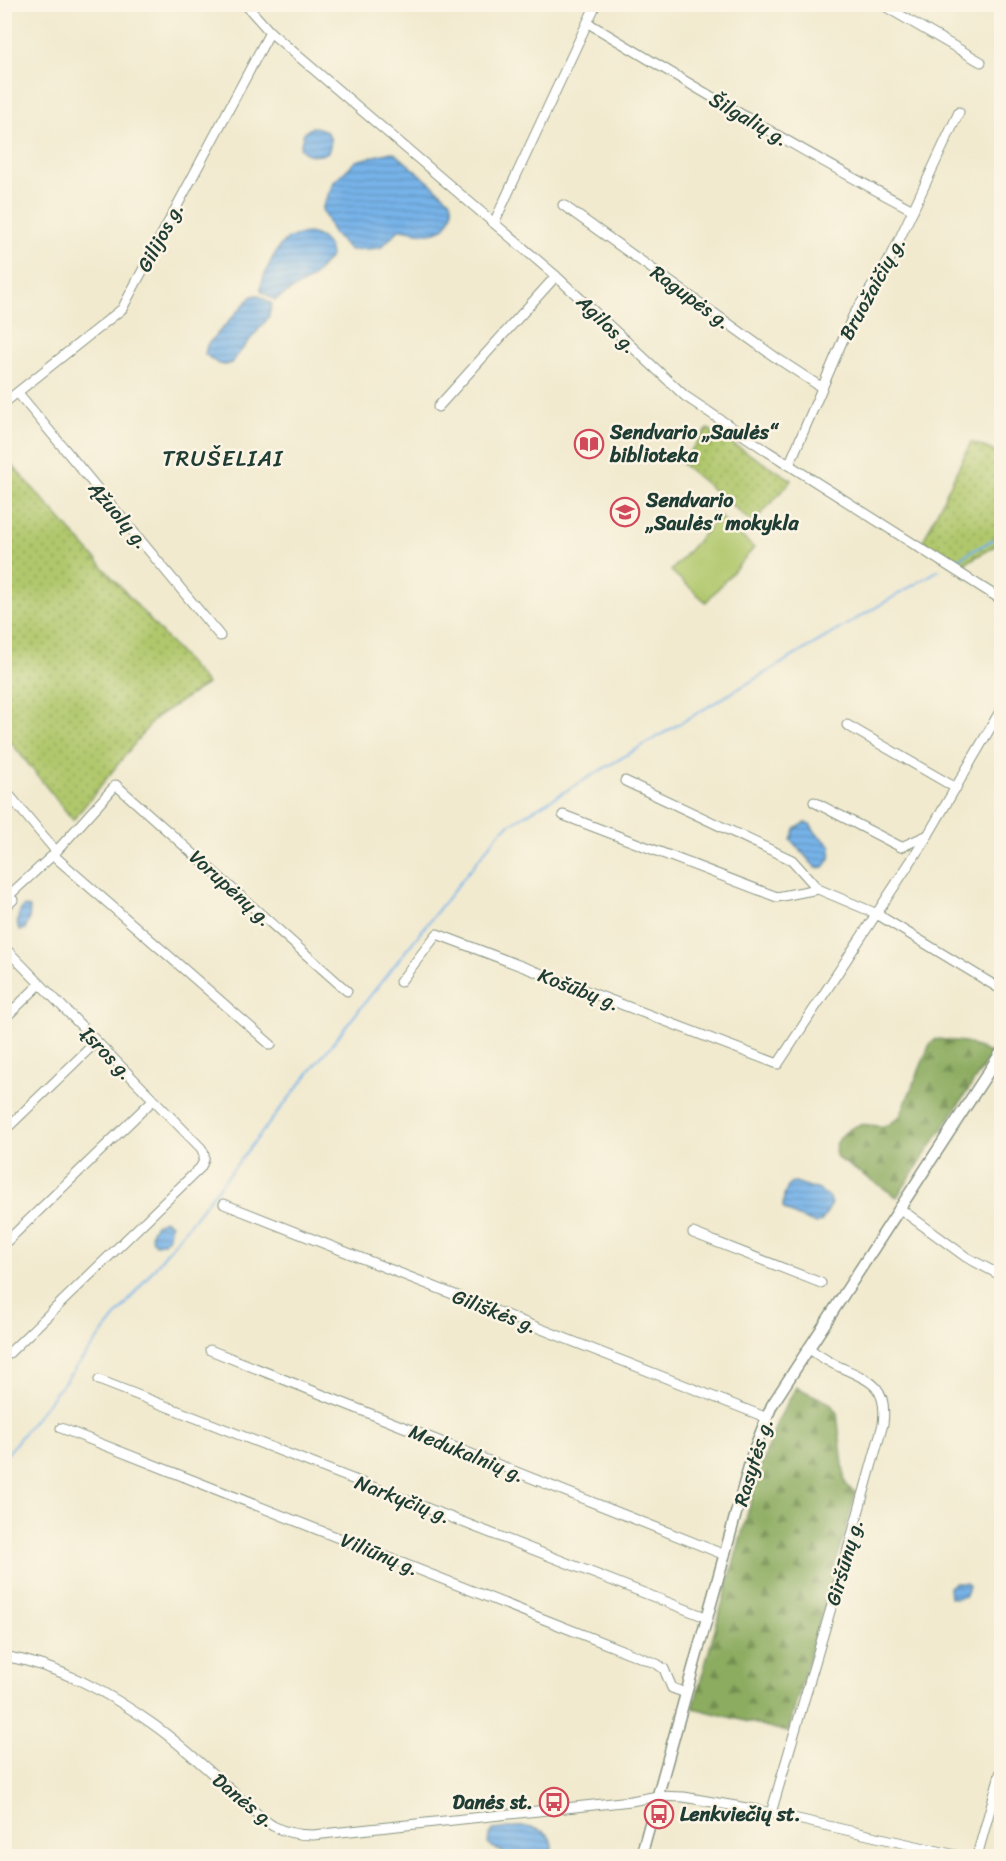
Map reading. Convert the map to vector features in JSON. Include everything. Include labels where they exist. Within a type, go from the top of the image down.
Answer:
[{"type":"main road","name":"Rasytės g.","points":[[641,1857],[753,1452],[765,1417],[1002,1051]]},
{"type":"street","name":"Agilos g.","points":[[245,4],[270,32],[556,276],[685,396],[1002,600]]},
{"type":"street","points":[[494,223],[596,4]]},
{"type":"street","points":[[881,4],[981,62]]},
{"type":"street","name":"Šilgalių g.","points":[[588,23],[778,136],[913,210]]},
{"type":"street","name":"Gilijos g.","points":[[4,404],[122,309],[270,32]]},
{"type":"street","name":"Bruožaičių g.","points":[[789,465],[853,316],[887,264],[959,112]]},
{"type":"street","name":"Ragupės g.","points":[[563,205],[775,357],[821,387]]},
{"type":"street","points":[[438,407],[556,276]]},
{"type":"street","name":"Ąžuolų g.","points":[[18,393],[220,636]]},
{"type":"street","points":[[875,913],[928,835],[1002,708]]},
{"type":"street","points":[[847,725],[956,788]]},
{"type":"street","points":[[625,782],[792,860],[818,889],[875,913],[1002,990]]},
{"type":"street","name":"Vorupėnų g.","points":[[54,853],[116,785],[347,991]]},
{"type":"street","points":[[4,789],[54,853],[271,1045]]},
{"type":"street","points":[[814,802],[901,847],[928,835]]},
{"type":"street","points":[[563,815],[777,897],[818,889]]},
{"type":"street","points":[[4,908],[54,853]]},
{"type":"street","name":"Košūbų g.","points":[[400,981],[437,934],[778,1064],[875,913]]},
{"type":"street","name":"Įsros g.","points":[[4,946],[201,1148],[204,1154],[204,1161],[200,1168],[4,1358]]},
{"type":"street","points":[[4,1019],[40,984]]},
{"type":"street","points":[[4,1131],[96,1042]]},
{"type":"street","points":[[4,1244],[153,1100]]},
{"type":"street","name":"Giliškės g.","points":[[224,1204],[765,1417]]},
{"type":"street","points":[[899,1208],[966,1257],[1002,1276]]},
{"type":"street","points":[[693,1233],[821,1283]]},
{"type":"street","name":"Giršūnų g.","points":[[771,1813],[843,1567],[883,1424],[885,1408],[881,1393],[871,1382],[824,1360],[808,1348]]},
{"type":"street","name":"Medukalnių g.","points":[[210,1350],[725,1555]]},
{"type":"street","name":"Narkyčių g.","points":[[99,1380],[708,1618]]},
{"type":"street","name":"Viliūnų g.","points":[[61,1428],[657,1664],[664,1669],[672,1688],[686,1693]]},
{"type":"street","name":"Danės g.","points":[[4,1656],[27,1660],[58,1670],[125,1706],[180,1745],[272,1825],[298,1835],[658,1796],[684,1797],[771,1813],[960,1857]]},
{"type":"street","points":[[977,1857],[1002,1767]]},
{"type":"green space","points":[[708,429],[792,480],[753,523],[681,463]]},
{"type":"green space","points":[[971,442],[1001,454],[1001,542],[959,567],[922,543]]},
{"type":"green space","points":[[5,457],[207,684],[156,717],[73,820],[5,735]]},
{"type":"green space","points":[[719,516],[754,548],[706,602],[671,571]]},
{"type":"green space","points":[[936,1039],[965,1042],[992,1054],[897,1197],[837,1158],[835,1153],[837,1142],[854,1127],[886,1125],[900,1116],[930,1044]]},
{"type":"green space","points":[[796,1387],[830,1403],[837,1413],[845,1482],[856,1493],[788,1732],[693,1708],[760,1469],[777,1422]]},
{"type":"water","points":[[312,127],[322,129],[328,134],[331,142],[328,152],[313,155],[300,148],[304,133]]},
{"type":"water","points":[[391,152],[451,201],[450,219],[442,229],[436,232],[425,233],[400,229],[380,248],[350,250],[333,233],[322,209],[334,182],[356,161]]},
{"type":"water","points":[[307,233],[324,240],[331,256],[312,278],[275,300],[261,291],[269,265],[285,241]]},
{"type":"water","points":[[258,295],[272,304],[268,318],[231,363],[224,365],[214,361],[205,354],[207,345],[252,296]]},
{"type":"water","points":[[805,823],[810,824],[816,833],[831,846],[830,859],[824,867],[816,868],[791,840],[795,829]]},
{"type":"water","points":[[24,906],[30,908],[29,920],[25,929],[20,931],[18,918]]},
{"type":"water","points":[[795,1182],[819,1190],[830,1198],[832,1204],[821,1222],[816,1224],[783,1208],[784,1195],[790,1183]]},
{"type":"water","points":[[164,1220],[171,1224],[169,1236],[163,1243],[155,1244],[151,1237],[152,1230]]},
{"type":"water","points":[[954,1583],[966,1583],[969,1586],[966,1596],[950,1597],[949,1587]]},
{"type":"water","points":[[516,1827],[537,1829],[548,1836],[551,1841],[551,1856],[508,1856],[488,1844],[493,1830]]},
{"type":"waterway","points":[[956,560],[1002,535]]},
{"type":"waterway","points":[[4,1458],[500,832],[939,570]]},
{"type":"place","name":"Sendvario „Saulės“ biblioteka","points":[[589,444]]},
{"type":"place","name":"Sendvario „Saulės“ mokykla","points":[[625,512]]},
{"type":"place","name":"Danės st.","points":[[554,1802]]},
{"type":"place","name":"Lenkviečių st.","points":[[659,1814]]},
{"type":"district","name":"TRUŠELIAI","points":[[223,458]]}]
